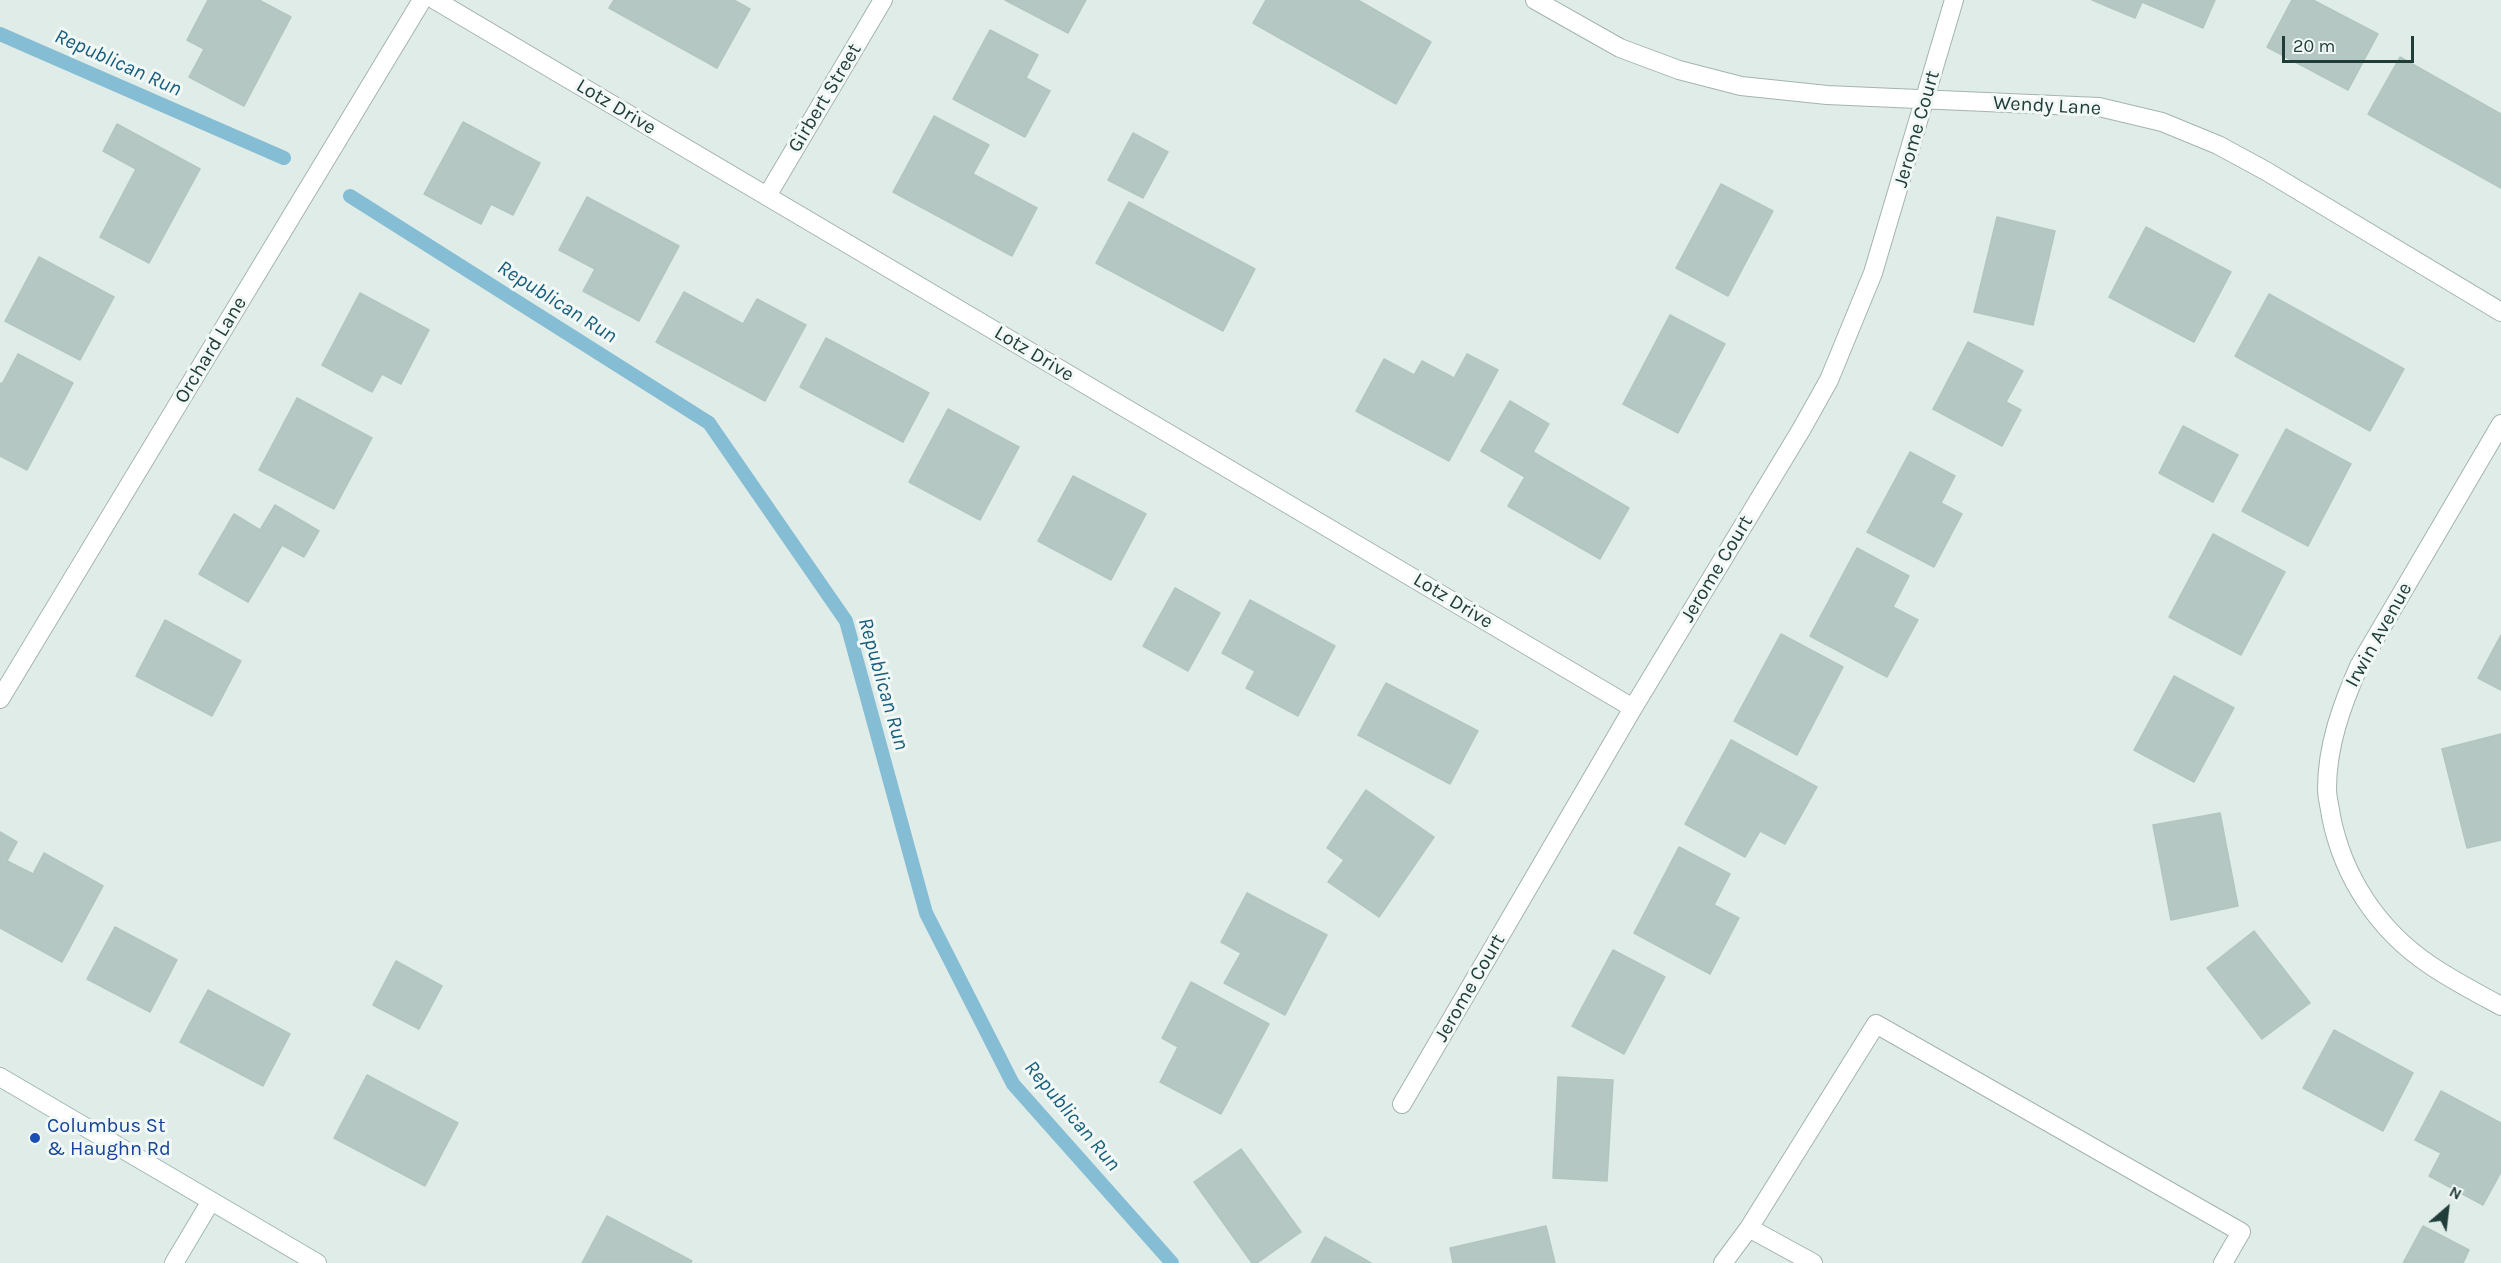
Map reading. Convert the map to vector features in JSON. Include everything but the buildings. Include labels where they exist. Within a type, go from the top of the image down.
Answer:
[{"type":"street","name":"Orchard Lane","points":[[0,699],[422,0]]},
{"type":"street","name":"Lotz Drive","points":[[435,0],[1633,708]]},
{"type":"street","name":"Girbert Street","points":[[767,196],[883,0]]},
{"type":"street","name":"Wendy Lane","points":[[1535,0],[1620,48],[1678,70],[1741,86],[1827,95],[2098,107],[2162,122],[2218,145],[2266,171],[2501,312]]},
{"type":"street","name":"Jerome Court","points":[[1402,1104],[1633,708],[1829,380],[1851,332],[1873,273],[1954,0]]},
{"type":"street","name":"Irwin Avenue","points":[[2501,424],[2359,666],[2341,707],[2330,750],[2326,791],[2336,838],[2346,868],[2372,909],[2396,936],[2429,964],[2501,1006]]},
{"type":"street","points":[[1723,1263],[1749,1228],[1876,1024],[2241,1232],[2223,1263]]},
{"type":"street","points":[[0,1077],[317,1263]]},
{"type":"street","points":[[174,1263],[211,1201]]},
{"type":"street","points":[[1749,1228],[1813,1263]]},
{"type":"waterway","name":"Republican Run","points":[[0,34],[284,158]]},
{"type":"waterway","name":"Republican Run","points":[[350,196],[709,423],[846,621],[926,913],[1013,1084],[1172,1263]]},
{"type":"place","name":"Columbus St & Haughn Rd","points":[[35,1138]]}]
